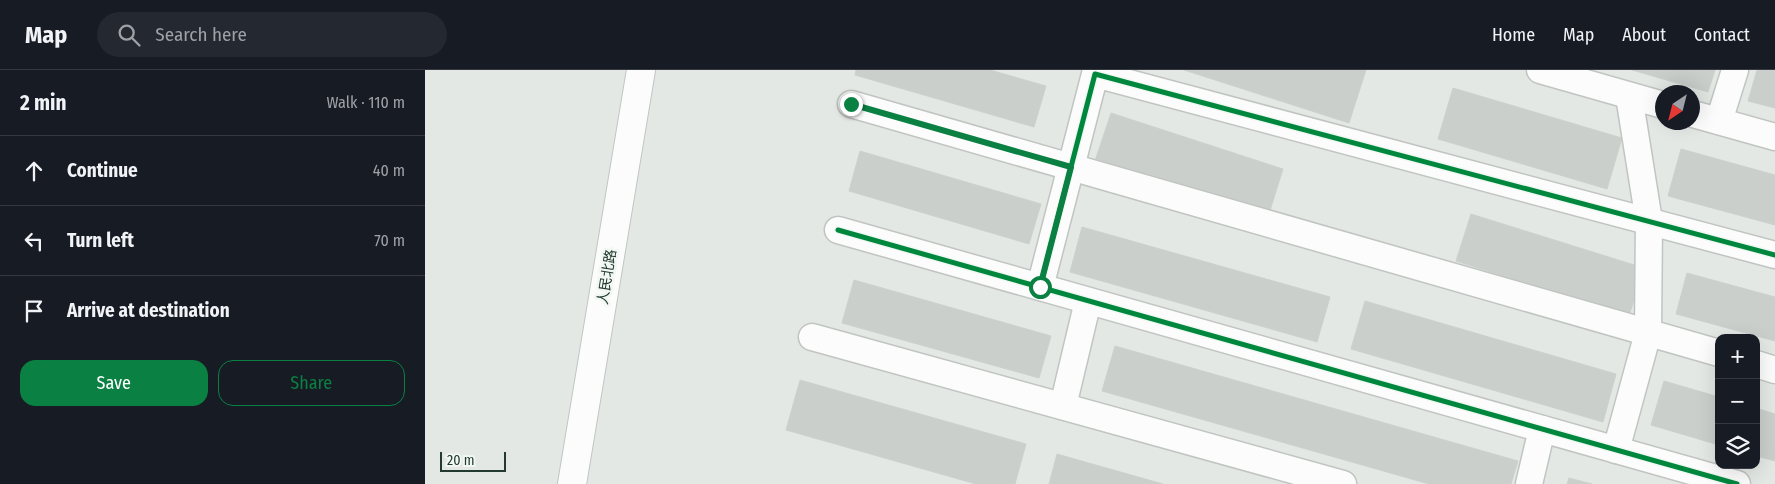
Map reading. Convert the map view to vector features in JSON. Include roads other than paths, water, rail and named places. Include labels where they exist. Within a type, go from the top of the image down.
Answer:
[{"type":"main road","name":"人民北路","points":[[572,484],[641,70]]},
{"type":"street","points":[[1540,70],[1655,103]]},
{"type":"street","points":[[1719,121],[1735,70]]},
{"type":"street","points":[[1040,287],[1095,74],[1144,78],[1775,255]]},
{"type":"street","points":[[1616,450],[1648,333],[1649,221],[1629,96]]},
{"type":"street","points":[[851,104],[1715,352]]},
{"type":"street","points":[[1700,116],[1775,137]]},
{"type":"street","points":[[838,230],[1737,484]]},
{"type":"street","points":[[1063,406],[1087,300]]},
{"type":"street","points":[[812,337],[1343,484]]},
{"type":"street","points":[[1760,365],[1775,370]]},
{"type":"street","points":[[1529,484],[1542,429]]}]
